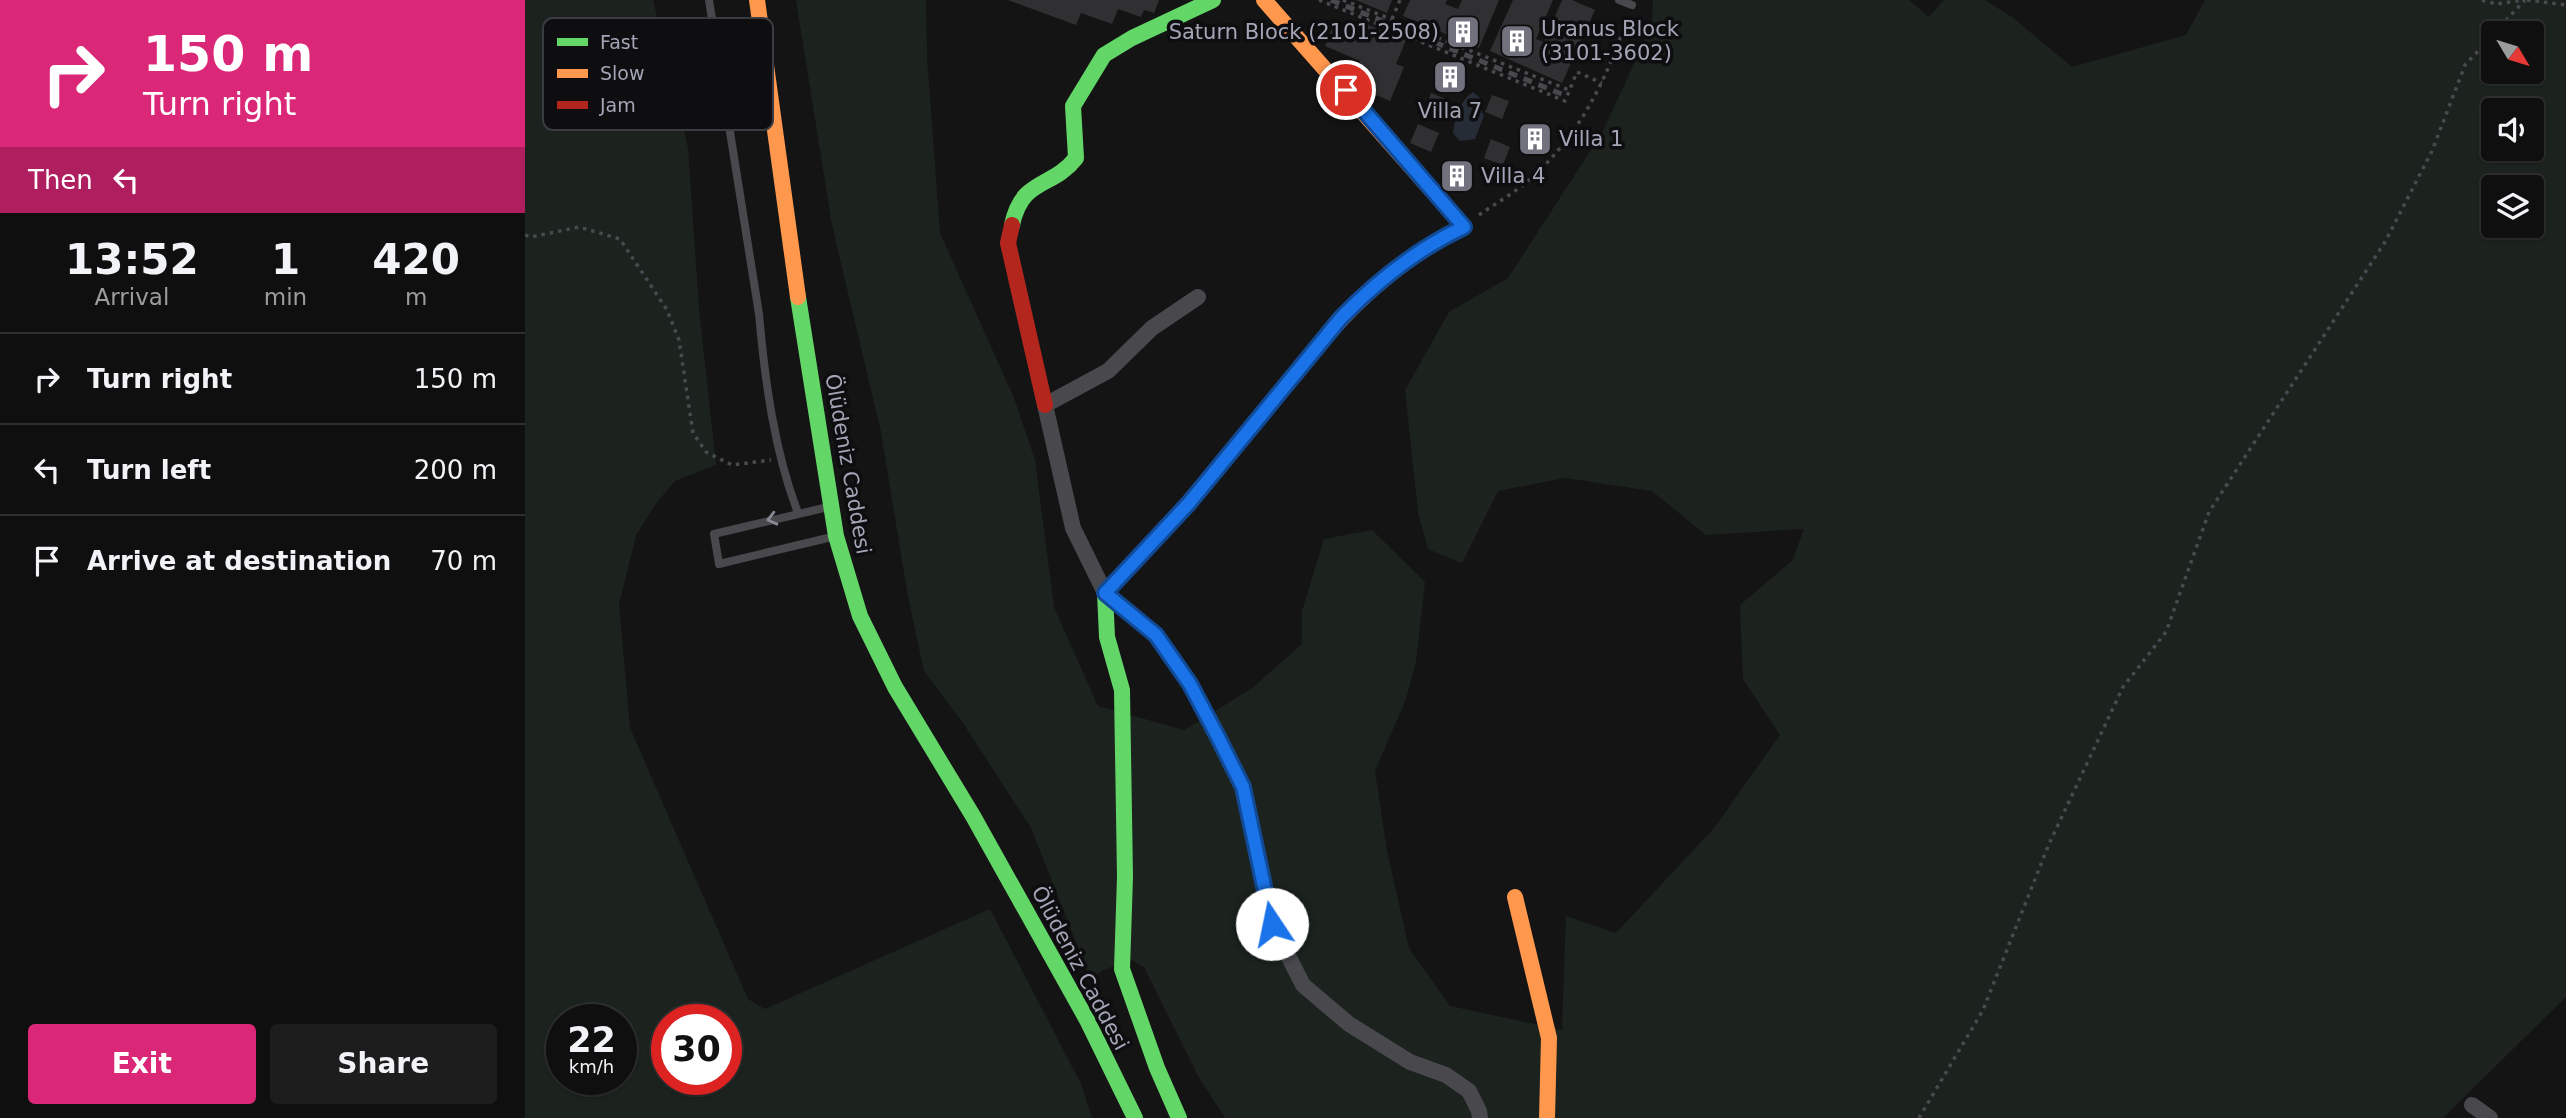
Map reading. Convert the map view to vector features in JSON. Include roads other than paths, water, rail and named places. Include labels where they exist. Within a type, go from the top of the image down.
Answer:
[{"type":"street","name":"Ölüdeniz Caddesi","points":[[757,0],[760,18]]},
{"type":"street","points":[[1179,1118],[1157,1068],[1122,969],[1125,877],[1122,690],[1107,637],[1105,593],[1073,528],[1008,243],[1016,206],[1037,184],[1066,171],[1076,158],[1073,106],[1104,55],[1132,38],[1213,0]]},
{"type":"street","points":[[1105,593],[1189,503],[1341,318],[1367,291],[1416,254],[1464,227],[1287,22],[1264,0]]},
{"type":"street","name":"Ölüdeniz Caddesi","points":[[773,115],[802,324],[836,536],[860,617],[895,687],[974,816],[1087,1020],[1135,1118]]},
{"type":"street","points":[[1045,405],[1108,371],[1152,328],[1198,297]]},
{"type":"street","points":[[1105,593],[1156,635],[1190,684],[1225,750],[1243,787],[1272,924],[1303,985],[1349,1024],[1410,1062],[1446,1076],[1469,1091],[1480,1118]]},
{"type":"street","points":[[1515,897],[1549,1038],[1547,1118]]},
{"type":"street","points":[[2472,1105],[2490,1118]]},
{"type":"lane","points":[[709,0],[712,18]]},
{"type":"lane","points":[[1619,0],[1632,5]]},
{"type":"lane","points":[[729,130],[780,458],[798,513]]},
{"type":"lane","points":[[831,507],[714,534],[719,564],[836,536]]},
{"type":"railway","points":[[1331,0],[1564,95]]},
{"type":"place","name":"Saturn Block (2101-2508)","points":[[1463,32]]},
{"type":"place","name":"Uranus Block (3101-3602)","points":[[1517,41]]},
{"type":"place","name":"Villa 7","points":[[1450,77]]},
{"type":"place","name":"Villa 1","points":[[1535,139]]},
{"type":"place","name":"Villa 4","points":[[1457,176]]}]
